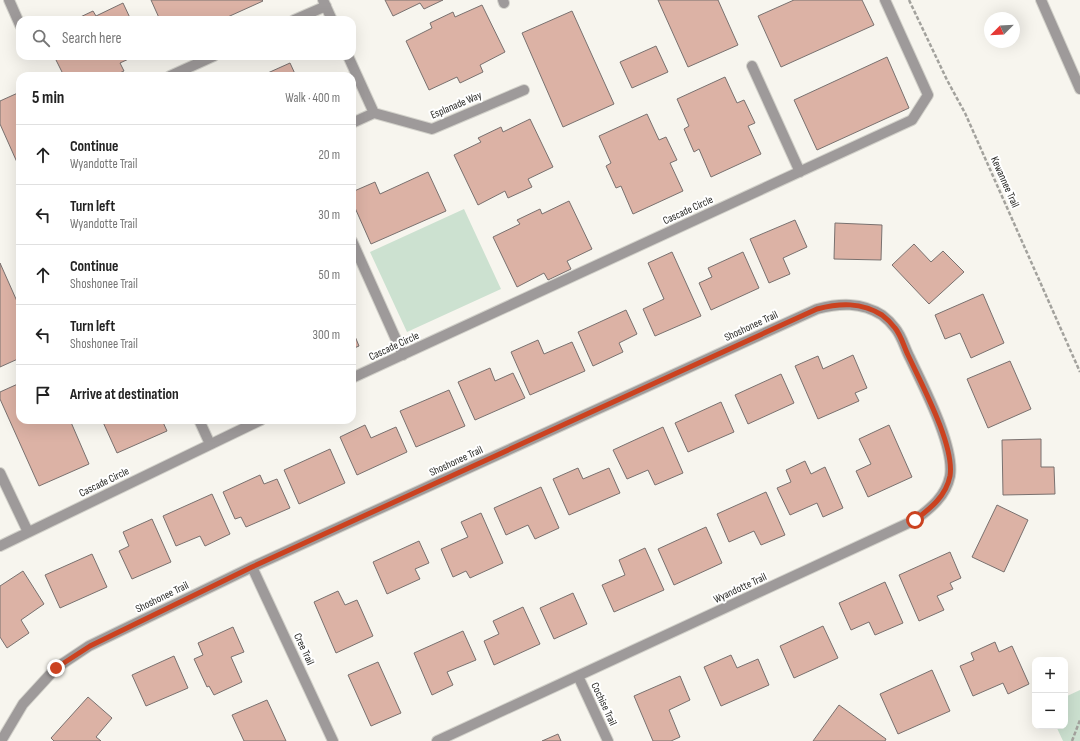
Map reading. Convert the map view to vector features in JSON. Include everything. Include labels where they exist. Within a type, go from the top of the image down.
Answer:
[{"type":"street","points":[[9,0],[16,16]]},
{"type":"street","name":"Cascade Circle","points":[[356,376],[912,120],[928,95],[885,0]]},
{"type":"street","points":[[1041,0],[1080,89]]},
{"type":"street","points":[[301,16],[324,3],[330,16]]},
{"type":"street","points":[[179,72],[205,60]]},
{"type":"street","points":[[350,60],[355,72]]},
{"type":"street","points":[[752,66],[800,172]]},
{"type":"street","points":[[356,73],[374,112],[356,121]]},
{"type":"street","name":"Esplanade Way","points":[[374,112],[432,129],[524,90]]},
{"type":"street","points":[[356,250],[403,355]]},
{"type":"street","name":"Shoshonee Trail","points":[[1,741],[23,704],[56,668],[90,646],[252,567],[817,309],[839,304],[860,305],[882,315],[896,329],[923,387]]},
{"type":"street","name":"Wyandotte Trail","points":[[436,741],[915,520],[932,507],[944,492],[950,475],[948,453],[923,387]]},
{"type":"street","points":[[201,424],[210,444]]},
{"type":"street","name":"Cascade Circle","points":[[0,546],[252,424]]},
{"type":"street","points":[[0,473],[28,532]]},
{"type":"street","name":"Cree Trail","points":[[252,567],[333,741]]},
{"type":"street","name":"Cochise Trail","points":[[578,676],[608,741]]},
{"type":"path","name":"Kewannee Trail","points":[[909,0],[947,80],[966,113],[1080,372]]},
{"type":"path","points":[[1072,741],[1080,720]]},
{"type":"green space","points":[[464,209],[501,289],[407,332],[370,252]]},
{"type":"green space","points":[[1080,690],[1080,741],[1063,741],[1057,729],[1068,729],[1068,696]]},
{"type":"building","points":[[151,0],[263,1],[230,16],[158,16]]},
{"type":"building","points":[[385,0],[443,0],[424,9],[420,3],[393,16]]},
{"type":"building","points":[[658,0],[718,0],[738,45],[688,67]]},
{"type":"building","points":[[794,0],[862,0],[874,25],[781,67],[758,16]]},
{"type":"building","points":[[123,3],[129,16],[96,16]]},
{"type":"building","points":[[482,5],[505,52],[480,65],[483,72],[460,83],[457,77],[429,90],[406,41],[432,28],[430,23],[453,12],[455,17]]},
{"type":"building","points":[[93,11],[96,16],[82,16]]},
{"type":"building","points":[[572,11],[614,104],[563,127],[522,33]]},
{"type":"building","points":[[656,46],[668,72],[632,88],[620,62]]},
{"type":"building","points":[[887,57],[909,108],[817,150],[794,100]]},
{"type":"building","points":[[56,60],[126,60],[120,63],[124,71],[122,72],[62,72]]},
{"type":"building","points":[[290,63],[294,72],[270,72]]},
{"type":"building","points":[[725,77],[737,103],[744,100],[755,123],[748,126],[761,154],[711,177],[699,149],[694,152],[684,129],[689,126],[677,99]]},
{"type":"building","points":[[16,94],[16,160],[0,124],[0,101]]},
{"type":"building","points":[[647,114],[659,140],[666,137],[677,160],[670,163],[683,191],[633,214],[621,186],[616,188],[606,166],[611,163],[599,136]]},
{"type":"building","points":[[530,119],[553,167],[528,179],[532,187],[508,198],[505,191],[478,205],[454,155],[481,142],[478,138],[501,127],[503,132]]},
{"type":"building","points":[[428,172],[446,211],[371,244],[356,210],[356,190],[375,182],[380,194]]},
{"type":"building","points":[[569,201],[592,249],[567,261],[571,269],[548,280],[544,273],[517,287],[493,237],[520,224],[517,220],[540,209],[542,214]]},
{"type":"building","points":[[795,220],[807,247],[783,258],[790,274],[769,283],[750,239]]},
{"type":"building","points":[[835,223],[882,225],[881,260],[834,259]]},
{"type":"building","points":[[914,244],[931,262],[943,251],[964,272],[929,304],[892,265]]},
{"type":"building","points":[[672,252],[701,316],[655,336],[643,309],[664,299],[648,263]]},
{"type":"building","points":[[743,252],[759,288],[711,310],[699,283],[712,277],[708,268]]},
{"type":"building","points":[[0,263],[16,299],[16,360],[0,367]]},
{"type":"building","points":[[983,294],[1004,343],[971,358],[960,333],[945,339],[935,315]]},
{"type":"building","points":[[626,310],[637,334],[619,343],[623,352],[593,366],[578,332]]},
{"type":"building","points":[[356,339],[359,346],[356,347]]},
{"type":"building","points":[[538,340],[544,354],[572,342],[585,371],[530,395],[511,352]]},
{"type":"building","points":[[853,355],[867,388],[855,393],[859,401],[818,419],[795,366],[818,356],[823,369]]},
{"type":"building","points":[[1010,361],[1031,409],[988,428],[967,379]]},
{"type":"building","points":[[490,368],[495,381],[513,373],[525,398],[475,420],[458,382]]},
{"type":"building","points":[[781,374],[794,403],[748,424],[735,395]]},
{"type":"building","points":[[16,385],[16,424],[72,424],[89,464],[39,486],[0,399],[0,392]]},
{"type":"building","points":[[449,390],[465,426],[416,447],[400,411]]},
{"type":"building","points":[[721,402],[734,432],[688,452],[675,423]]},
{"type":"building","points":[[104,424],[164,424],[167,431],[117,453]]},
{"type":"building","points":[[365,425],[371,438],[396,427],[407,452],[357,475],[340,437]]},
{"type":"building","points":[[889,425],[912,477],[868,497],[856,471],[871,464],[859,439]]},
{"type":"building","points":[[663,427],[683,473],[655,485],[648,470],[627,479],[613,450]]},
{"type":"building","points":[[1041,439],[1041,467],[1054,467],[1055,494],[1003,495],[1002,440]]},
{"type":"building","points":[[330,449],[345,483],[299,504],[284,470]]},
{"type":"building","points":[[805,461],[811,474],[825,467],[843,508],[823,517],[817,503],[790,515],[777,488],[791,482],[786,470]]},
{"type":"building","points":[[578,468],[583,479],[609,468],[620,493],[569,515],[553,479]]},
{"type":"building","points":[[260,475],[264,484],[277,479],[290,508],[246,527],[241,517],[235,519],[223,492]]},
{"type":"building","points":[[541,487],[559,528],[535,539],[528,525],[506,535],[494,508]]},
{"type":"building","points":[[766,492],[785,535],[761,545],[754,531],[729,542],[717,514]]},
{"type":"building","points":[[212,494],[230,534],[205,546],[200,536],[176,546],[163,516]]},
{"type":"building","points":[[997,505],[1028,520],[1004,572],[972,557]]},
{"type":"building","points":[[481,513],[503,563],[470,578],[466,571],[453,577],[441,549],[468,537],[461,522]]},
{"type":"building","points":[[152,519],[171,562],[132,579],[119,551],[129,546],[123,532]]},
{"type":"building","points":[[706,527],[722,563],[674,585],[658,549]]},
{"type":"building","points":[[419,541],[429,563],[415,569],[420,579],[387,594],[373,562]]},
{"type":"building","points":[[645,548],[664,590],[614,612],[602,585],[625,575],[619,560]]},
{"type":"building","points":[[950,552],[961,578],[950,583],[953,589],[937,596],[944,610],[919,621],[899,575]]},
{"type":"building","points":[[92,554],[107,587],[60,608],[45,575]]},
{"type":"building","points":[[23,571],[44,604],[21,620],[29,633],[7,648],[0,637],[0,586]]},
{"type":"building","points":[[885,582],[903,623],[875,635],[869,622],[851,630],[839,603]]},
{"type":"building","points":[[338,591],[345,605],[357,600],[373,636],[336,653],[314,602]]},
{"type":"building","points":[[573,593],[587,624],[554,639],[540,608]]},
{"type":"building","points":[[523,607],[540,644],[494,665],[484,641],[499,634],[493,621]]},
{"type":"building","points":[[823,626],[838,658],[794,678],[780,646]]},
{"type":"building","points":[[233,627],[244,652],[231,657],[242,682],[214,695],[209,686],[207,687],[194,659],[203,655],[198,643]]},
{"type":"building","points":[[463,631],[476,660],[447,672],[453,685],[432,695],[414,653]]},
{"type":"building","points":[[995,642],[999,652],[1012,646],[1029,684],[1008,694],[1003,683],[973,696],[960,666],[974,660],[971,653]]},
{"type":"building","points":[[731,655],[737,668],[758,659],[769,685],[721,706],[704,667]]},
{"type":"building","points":[[174,656],[188,688],[146,706],[132,675]]},
{"type":"building","points":[[378,662],[401,713],[371,726],[348,675]]},
{"type":"building","points":[[932,670],[950,711],[898,734],[880,694]]},
{"type":"building","points":[[680,676],[690,700],[669,710],[680,737],[671,741],[653,741],[634,696]]},
{"type":"building","points":[[88,697],[112,718],[96,737],[101,741],[54,741],[51,738]]},
{"type":"building","points":[[267,700],[286,741],[244,741],[232,715]]},
{"type":"building","points":[[839,705],[886,739],[885,741],[813,741]]},
{"type":"building","points":[[558,734],[561,741],[542,741]]},
{"type":"route","points":[[56,668],[90,646],[252,567],[817,309],[839,304],[860,305],[882,315],[896,329],[942,432],[948,453],[950,475],[944,492],[932,507],[915,520]]}]
